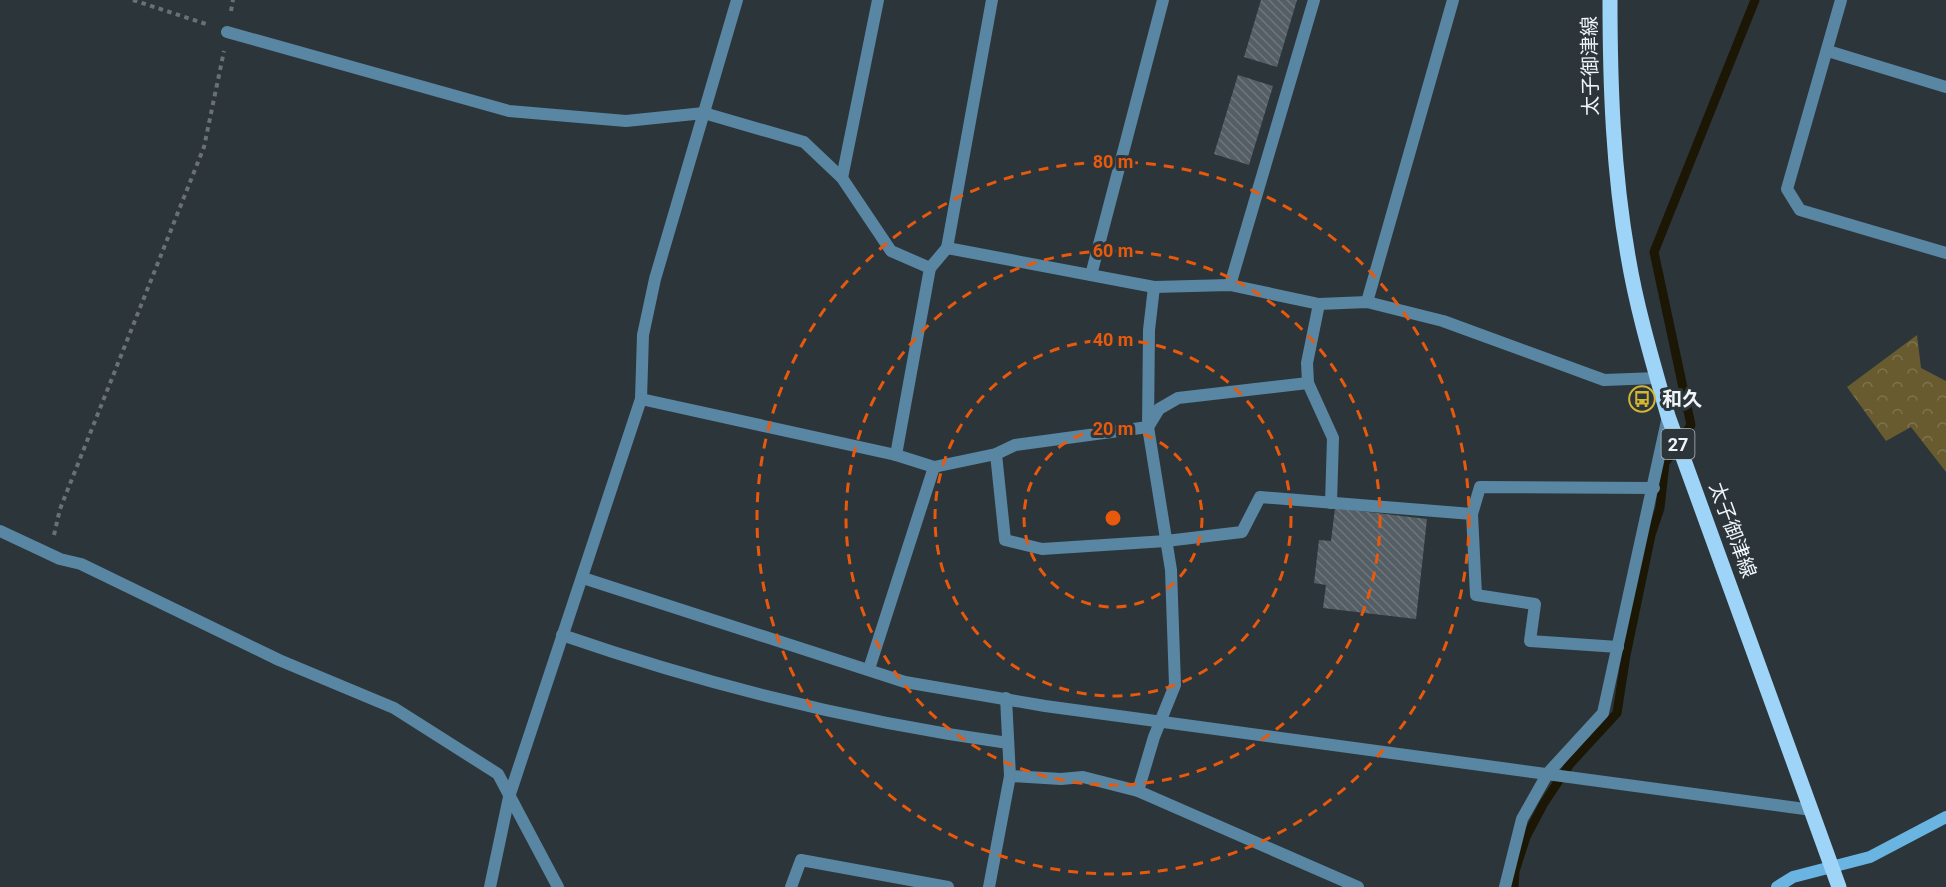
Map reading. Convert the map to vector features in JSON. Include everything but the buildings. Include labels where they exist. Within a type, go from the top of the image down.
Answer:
[{"type":"main road","name":"太子御津線","points":[[1610,0],[1612,130],[1628,255],[1657,378],[1668,416],[1839,887]]},
{"type":"main road","points":[[1777,887],[1793,877],[1870,857],[1946,818]]},
{"type":"street","points":[[490,887],[509,797],[641,399],[643,335],[655,279],[737,0]]},
{"type":"street","points":[[842,178],[878,0]]},
{"type":"street","points":[[896,455],[930,268],[947,248],[992,0]]},
{"type":"street","points":[[1090,275],[1163,0]]},
{"type":"street","points":[[1230,285],[1314,0]]},
{"type":"street","points":[[1367,302],[1453,0]]},
{"type":"street","points":[[1841,0],[1787,189],[1800,210],[1946,253]]},
{"type":"street","points":[[227,32],[509,111],[626,121],[704,113],[804,142],[842,178],[891,251],[930,268]]},
{"type":"street","points":[[1828,51],[1946,87]]},
{"type":"street","points":[[947,248],[1154,287],[1230,285],[1319,304],[1367,302],[1443,321],[1604,380],[1657,378]]},
{"type":"street","points":[[1138,790],[1154,737],[1175,685],[1172,570],[1148,426],[1149,330],[1154,287]]},
{"type":"street","points":[[1319,304],[1307,363],[1308,383],[1333,438],[1331,503]]},
{"type":"street","points":[[641,399],[896,455],[934,467],[996,454],[1015,445],[1148,426],[1159,410],[1178,398],[1308,383]]},
{"type":"street","points":[[1505,887],[1522,819],[1548,773],[1604,713],[1668,416]]},
{"type":"street","points":[[996,454],[1005,540],[1042,549],[1166,541],[1242,532],[1260,497],[1472,514]]},
{"type":"street","points":[[869,669],[934,467]]},
{"type":"street","points":[[1618,647],[1530,641],[1535,604],[1476,595],[1472,514],[1480,487],[1654,488]]},
{"type":"street","points":[[0,531],[60,559],[81,564],[279,660],[394,708],[498,774],[558,887]]},
{"type":"street","points":[[583,578],[905,682],[1162,721],[1812,810]]},
{"type":"street","points":[[562,635],[659,668],[824,710],[920,731],[1008,743]]},
{"type":"street","points":[[989,887],[1010,776],[1006,698]]},
{"type":"street","points":[[1010,776],[1061,779],[1083,777],[1138,790],[1358,887]]},
{"type":"street","points":[[791,887],[801,860],[948,887]]},
{"type":"path","points":[[132,0],[227,32]]},
{"type":"path","points":[[81,564],[54,535],[60,509],[204,147],[234,0]]},
{"type":"green space","points":[[1917,335],[1921,368],[1946,381],[1946,472],[1911,427],[1886,441],[1847,387]]},
{"type":"waterway","points":[[1514,887],[1515,871],[1526,837],[1544,803],[1570,764],[1617,713],[1626,655],[1651,535],[1660,508],[1665,463],[1691,425],[1654,252],[1755,0]]},
{"type":"place","name":"和久","points":[[1642,399]]}]
